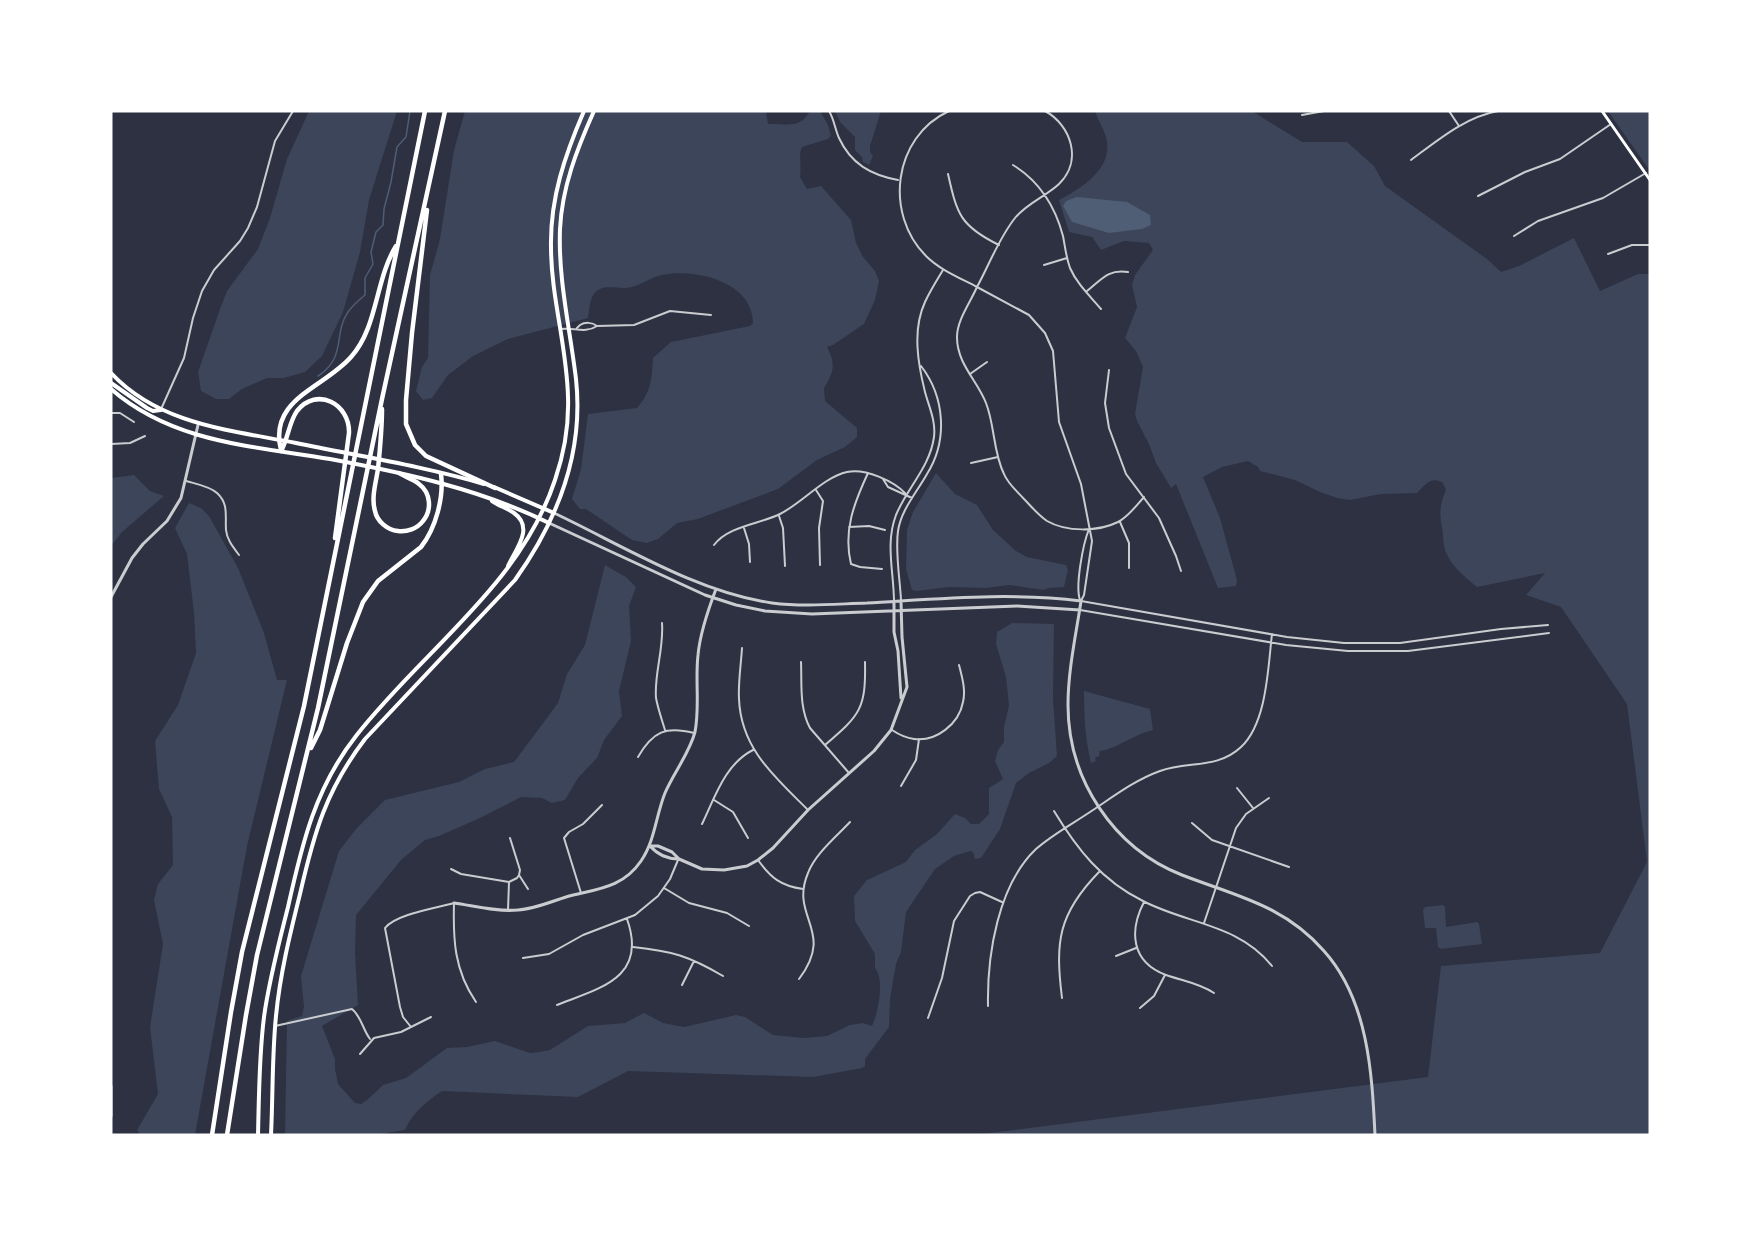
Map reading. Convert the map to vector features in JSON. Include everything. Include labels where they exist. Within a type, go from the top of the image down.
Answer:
[{"type":"highway","points":[[212,1135],[242,952],[300,722],[425,111]]},
{"type":"highway","points":[[227,1135],[257,955],[307,756],[445,111]]},
{"type":"highway","points":[[428,195],[426,228],[412,333],[406,424],[415,445],[426,456],[495,488]]},
{"type":"highway","points":[[281,451],[278,440],[284,415],[291,404],[341,367],[360,345],[388,259],[398,244]]},
{"type":"highway","points":[[382,399],[382,432],[374,500],[375,512],[385,526],[400,531],[412,529],[421,523],[427,515],[429,499],[416,481],[399,473]]},
{"type":"highway","points":[[281,451],[297,411],[310,401],[326,400],[343,410],[347,417],[349,433],[332,564]]},
{"type":"highway","points":[[307,756],[321,730],[350,634],[363,602],[378,581],[426,540],[432,529],[442,484],[441,474]]},
{"type":"main road","points":[[258,1135],[261,1048],[266,1006],[301,850],[316,803],[332,771],[358,734],[506,571],[520,552],[544,508],[560,464],[567,428],[568,398],[551,256],[554,205],[564,160],[584,111]]},
{"type":"main road","points":[[272,1135],[275,1026],[284,964],[312,839],[322,811],[333,787],[373,730],[515,580],[549,524],[567,476],[574,444],[578,399],[560,260],[561,212],[573,161],[594,111]]},
{"type":"main road","points":[[1602,111],[1650,180]]},
{"type":"main road","points":[[566,372],[575,371]]},
{"type":"main road","points":[[111,374],[141,399],[161,410],[198,424],[237,434],[286,441],[441,474],[495,488],[554,513]]},
{"type":"main road","points":[[111,383],[147,408],[153,411],[161,410]]},
{"type":"main road","points":[[111,389],[149,416],[195,435],[223,443],[328,459],[399,473],[513,507],[549,524]]},
{"type":"main road","points":[[489,499],[514,513],[523,525],[522,539],[506,571]]},
{"type":"street","points":[[161,410],[184,358],[202,291],[214,270],[240,241],[248,228],[257,207],[275,141],[292,111]]},
{"type":"street","points":[[829,111],[844,147],[855,162],[876,175],[899,180]]},
{"type":"street","points":[[949,111],[936,118],[920,134],[903,163],[899,180],[901,211],[910,236],[926,256],[943,270],[1029,315],[1038,324],[1049,342],[1055,360],[1059,422],[1083,490],[1092,541],[1084,595],[1081,601],[1068,716],[1071,741],[1079,770],[1098,807],[1119,832],[1146,856],[1181,875],[1248,897],[1280,913],[1313,939],[1335,965],[1357,1005],[1376,1135]]},
{"type":"street","points":[[1045,111],[1064,126],[1071,141],[1071,162],[1058,184],[1024,208],[1015,218],[999,245],[962,318],[957,334],[960,357],[987,405],[998,457],[1006,479],[1043,518],[1058,526],[1089,529],[1104,527],[1119,521],[1144,497]]},
{"type":"street","points":[[1302,115],[1324,111]]},
{"type":"street","points":[[1449,111],[1459,126]]},
{"type":"street","points":[[1412,160],[1459,126],[1477,117],[1498,111]]},
{"type":"street","points":[[1478,196],[1525,172],[1560,159],[1611,124]]},
{"type":"street","points":[[1013,165],[1030,176],[1044,194],[1059,223],[1067,258],[1075,278],[1101,309]]},
{"type":"street","points":[[1514,237],[1538,221],[1603,198],[1646,173]]},
{"type":"street","points":[[948,174],[957,210],[963,219],[976,233],[999,245]]},
{"type":"street","points":[[1608,254],[1632,245],[1650,245]]},
{"type":"street","points":[[1044,265],[1067,258]]},
{"type":"street","points":[[901,700],[898,651],[894,632],[891,531],[896,516],[929,456],[934,434],[934,420],[925,391],[917,345],[920,318],[925,302],[943,270]]},
{"type":"street","points":[[1086,292],[1111,272],[1116,270],[1128,272]]},
{"type":"street","points":[[560,329],[569,327],[573,330],[582,323],[597,326],[633,325],[670,311],[711,315]]},
{"type":"street","points":[[577,328],[583,331],[594,329],[597,326]]},
{"type":"street","points":[[970,374],[987,362]]},
{"type":"street","points":[[650,846],[662,856],[713,870],[735,869],[758,860],[773,848],[808,810],[874,751],[891,730],[908,682],[902,637],[898,531],[906,508],[934,462],[939,445],[941,420],[939,403],[931,382],[921,366]]},
{"type":"street","points":[[1109,370],[1104,403],[1108,428],[1126,474],[1159,518],[1176,555],[1180,571]]},
{"type":"street","points":[[111,413],[120,413],[134,422]]},
{"type":"street","points":[[111,597],[132,558],[174,511],[182,498],[198,424]]},
{"type":"street","points":[[111,444],[130,443],[146,436]]},
{"type":"street","points":[[971,464],[998,457]]},
{"type":"street","points":[[714,545],[723,535],[778,515],[831,479],[846,472],[861,471],[892,482],[907,495]]},
{"type":"street","points":[[868,473],[852,508],[849,527],[850,564],[882,569]]},
{"type":"street","points":[[883,480],[888,487],[912,498]]},
{"type":"street","points":[[186,481],[207,487],[217,493],[224,502],[227,513],[226,531],[239,555]]},
{"type":"street","points":[[816,490],[823,501],[818,537],[820,565]]},
{"type":"street","points":[[554,513],[716,589],[754,600],[798,605],[1042,597],[1081,601],[1328,642],[1384,644],[1418,642],[1501,629],[1548,626]]},
{"type":"street","points":[[778,515],[783,528],[785,566]]},
{"type":"street","points":[[1119,521],[1129,543],[1129,568]]},
{"type":"street","points":[[549,524],[713,598],[750,609],[781,613],[812,614],[1041,606],[1080,610],[1329,650],[1385,652],[1430,649],[1549,633]]},
{"type":"street","points":[[849,527],[869,526],[885,530]]},
{"type":"street","points":[[744,528],[749,544],[750,562]]},
{"type":"street","points":[[1081,601],[1078,594],[1085,539],[1089,529]]},
{"type":"street","points":[[411,1027],[400,1007],[385,928],[387,925],[405,917],[454,903],[508,910],[526,909],[605,889],[627,877],[642,860],[650,846],[666,793],[688,751],[694,733],[698,712],[698,654],[716,589]]},
{"type":"street","points":[[662,623],[663,644],[656,688],[665,730]]},
{"type":"street","points":[[988,1006],[989,977],[1002,902],[1012,881],[1028,857],[1138,780],[1162,770],[1212,763],[1229,757],[1243,746],[1259,717],[1272,634]]},
{"type":"street","points":[[742,648],[739,697],[740,712],[748,741],[771,774],[808,810]]},
{"type":"street","points":[[801,662],[803,712],[810,728],[849,773]]},
{"type":"street","points":[[825,745],[857,715],[865,688],[865,662]]},
{"type":"street","points":[[891,730],[919,739],[947,729],[961,709],[964,694],[959,665]]},
{"type":"street","points":[[638,757],[647,742],[665,730],[694,733]]},
{"type":"street","points":[[901,786],[916,760],[919,739]]},
{"type":"street","points":[[702,824],[732,766],[743,755],[753,750]]},
{"type":"street","points":[[1236,788],[1253,808]]},
{"type":"street","points":[[1204,923],[1241,820],[1253,808],[1269,798]]},
{"type":"street","points":[[714,800],[739,818],[748,838]]},
{"type":"street","points":[[581,894],[564,838],[569,832],[583,824],[602,805]]},
{"type":"street","points":[[1054,811],[1081,852],[1099,872],[1121,888],[1143,902],[1237,936],[1265,956],[1272,966]]},
{"type":"street","points":[[799,979],[811,960],[815,944],[803,903],[803,889],[811,865],[850,822]]},
{"type":"street","points":[[1192,823],[1205,836],[1289,867]]},
{"type":"street","points":[[451,869],[462,874],[509,882],[514,880],[520,870],[510,838]]},
{"type":"street","points":[[650,846],[658,846],[672,852],[679,860]]},
{"type":"street","points":[[524,958],[549,954],[583,935],[627,920],[643,909],[664,888],[679,860]]},
{"type":"street","points":[[758,860],[775,880],[789,887],[803,889]]},
{"type":"street","points":[[1062,998],[1058,965],[1061,932],[1075,900],[1099,872]]},
{"type":"street","points":[[519,874],[528,889]]},
{"type":"street","points":[[508,910],[509,882]]},
{"type":"street","points":[[664,888],[688,903],[727,914],[749,926]]},
{"type":"street","points":[[928,1018],[942,978],[952,928],[970,896],[980,892],[1002,902]]},
{"type":"street","points":[[1143,902],[1135,923],[1137,948],[1145,962],[1165,974],[1203,986],[1214,993]]},
{"type":"street","points":[[454,903],[454,950],[476,1002]]},
{"type":"street","points":[[557,1005],[611,983],[625,970],[633,947],[627,920]]},
{"type":"street","points":[[633,947],[675,952],[723,976]]},
{"type":"street","points":[[1116,956],[1137,948]]},
{"type":"street","points":[[682,985],[694,960]]},
{"type":"street","points":[[1140,1008],[1157,991],[1165,974]]},
{"type":"street","points":[[275,1026],[352,1009],[370,1039]]},
{"type":"street","points":[[360,1054],[370,1039],[401,1032],[432,1017]]},
{"type":"street","points":[[111,1086],[111,1116]]},
{"type":"shaded area","points":[[309,111],[397,111],[369,200],[360,252],[343,312],[322,356],[305,372],[284,378],[267,378],[242,389],[229,399],[216,399],[201,391],[198,372],[227,291],[258,249],[270,218],[287,159]]},
{"type":"shaded area","points":[[465,111],[766,111],[768,124],[787,124],[801,121],[810,111],[820,111],[831,136],[802,147],[800,177],[807,189],[821,186],[851,220],[856,243],[879,281],[875,300],[864,324],[827,347],[833,368],[824,388],[825,401],[857,428],[857,437],[845,447],[817,460],[778,489],[698,519],[677,523],[658,539],[647,543],[632,540],[586,509],[580,509],[572,499],[581,469],[588,414],[637,408],[650,385],[653,358],[671,342],[750,326],[753,323],[744,297],[733,288],[706,276],[691,274],[662,275],[632,287],[600,289],[592,298],[588,318],[508,339],[473,356],[448,375],[432,398],[423,400],[416,391],[422,367],[428,358],[430,275],[440,239],[454,150]]},
{"type":"shaded area","points":[[835,111],[881,111],[870,146],[873,156],[869,165],[863,162],[862,157],[855,150],[855,137],[840,122]]},
{"type":"shaded area","points":[[1095,111],[1252,111],[1302,142],[1347,142],[1374,166],[1385,186],[1487,259],[1501,272],[1519,266],[1574,238],[1600,291],[1638,274],[1650,274],[1650,1135],[974,1135],[1428,1077],[1441,966],[1600,953],[1647,862],[1627,704],[1561,607],[1526,595],[1545,573],[1477,587],[1453,564],[1444,544],[1440,512],[1446,490],[1443,483],[1432,481],[1417,493],[1381,494],[1350,500],[1320,492],[1295,480],[1260,471],[1248,461],[1222,467],[1203,477],[1220,518],[1237,580],[1236,586],[1218,588],[1176,484],[1171,488],[1156,463],[1135,414],[1143,367],[1136,351],[1125,338],[1137,307],[1132,285],[1135,275],[1153,250],[1149,243],[1124,241],[1101,250],[1092,237],[1069,232],[1059,200],[1084,184],[1099,170],[1104,161],[1107,142]]},
{"type":"shaded area","points":[[1608,111],[1650,111],[1650,171]]},
{"type":"shaded area","points":[[1077,197],[1127,202],[1150,215],[1151,225],[1142,229],[1109,233],[1072,222],[1063,206],[1066,201]]},
{"type":"shaded area","points":[[936,473],[955,494],[977,505],[993,530],[1016,551],[1027,557],[1066,565],[1068,570],[1064,587],[1043,590],[1009,585],[986,588],[949,587],[912,590],[906,569],[907,530],[913,512]]},
{"type":"shaded area","points":[[134,475],[150,491],[164,496],[122,532],[111,546],[111,478]]},
{"type":"shaded area","points":[[189,503],[201,508],[209,516],[238,568],[264,633],[277,680],[287,680],[247,846],[195,1135],[141,1135],[137,1130],[158,1094],[150,1027],[163,944],[154,900],[158,884],[173,865],[172,817],[159,789],[155,741],[178,705],[196,653],[187,554],[175,528]]},
{"type":"shaded area","points":[[605,565],[626,577],[636,587],[629,606],[631,641],[619,691],[622,716],[604,740],[597,758],[578,778],[565,800],[552,803],[542,798],[521,797],[480,818],[425,840],[401,860],[356,915],[355,953],[358,1005],[322,1026],[335,1059],[338,1084],[355,1103],[361,1104],[383,1085],[406,1078],[447,1048],[467,1047],[495,1041],[530,1053],[539,1052],[550,1050],[588,1026],[625,1023],[644,1013],[663,1023],[684,1027],[736,1015],[745,1017],[773,1035],[803,1038],[827,1036],[850,1025],[863,1023],[872,1026],[878,1005],[880,980],[875,968],[875,954],[855,921],[854,896],[867,880],[906,862],[915,850],[937,834],[955,814],[965,818],[971,824],[979,824],[989,814],[989,788],[1003,779],[995,761],[998,750],[1004,742],[1004,727],[1009,706],[1006,677],[996,644],[997,632],[1012,623],[1054,624],[1053,698],[1057,756],[1016,783],[1000,829],[981,858],[975,859],[973,852],[970,851],[954,856],[935,869],[906,912],[901,952],[896,964],[890,999],[889,1027],[865,1059],[865,1066],[862,1068],[813,1077],[628,1071],[578,1097],[442,1091],[421,1108],[405,1130],[373,1135],[285,1135],[287,1021],[302,1016],[304,1007],[301,976],[339,851],[356,829],[385,800],[459,782],[485,769],[514,762],[558,703],[567,674],[585,645]]},
{"type":"shaded area","points":[[1084,691],[1150,709],[1153,730],[1100,751],[1099,756],[1095,758],[1096,761],[1091,763],[1085,727]]},
{"type":"shaded area","points":[[1443,905],[1446,927],[1477,922],[1482,944],[1441,949],[1438,947],[1436,928],[1425,928],[1423,910],[1425,907]]},
{"type":"waterway","points":[[318,376],[333,361],[348,312],[365,295],[365,278],[373,264],[371,252],[376,232],[383,225],[384,209],[397,147],[406,137],[410,111]]}]
